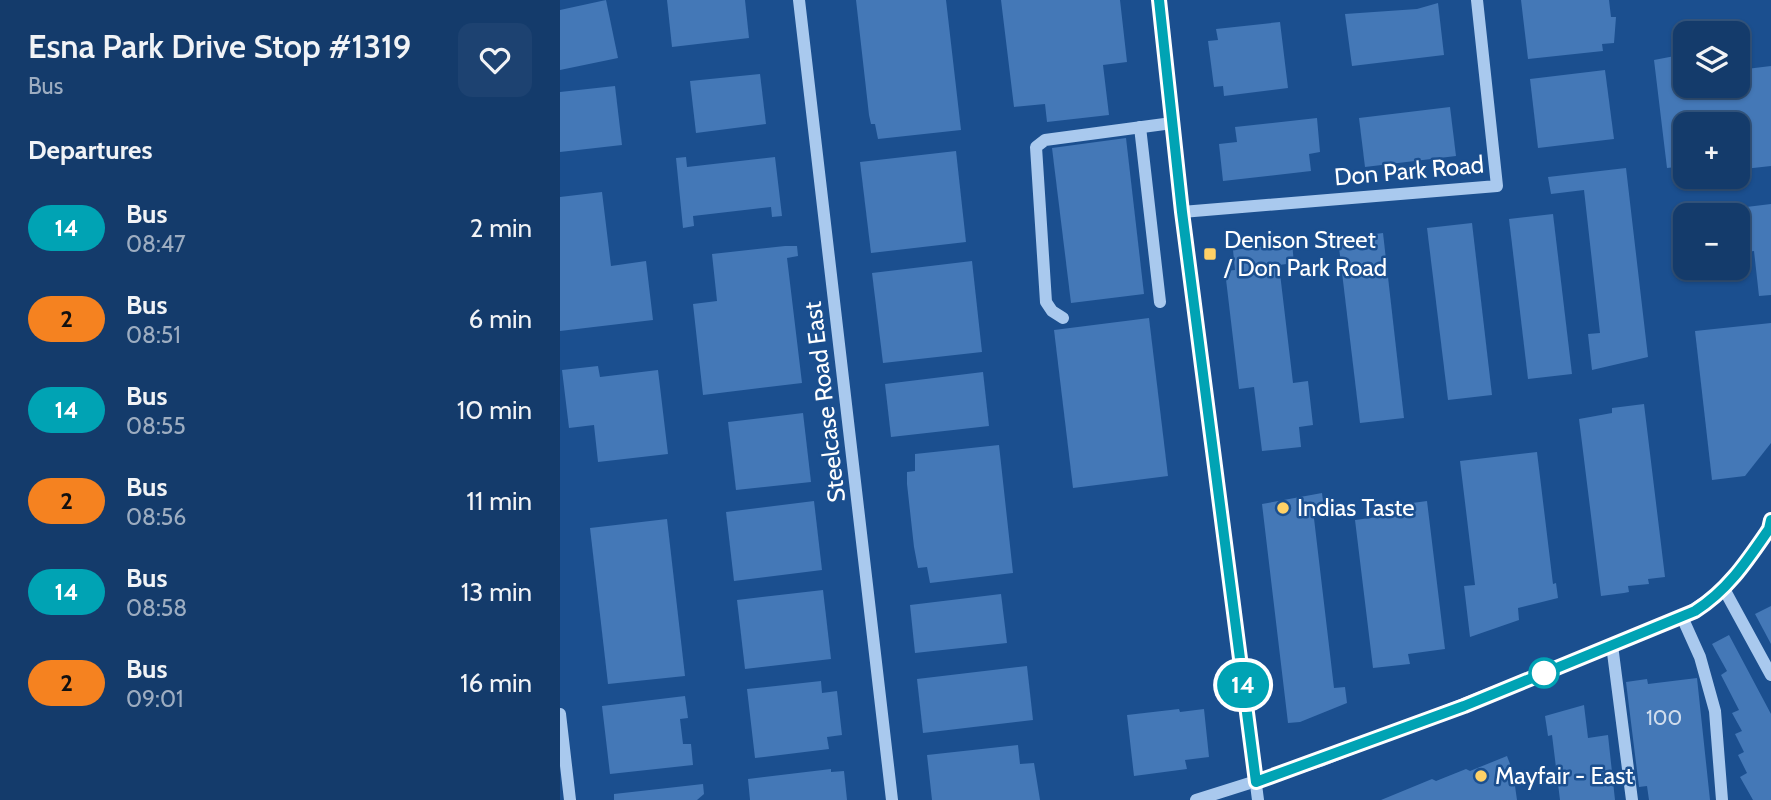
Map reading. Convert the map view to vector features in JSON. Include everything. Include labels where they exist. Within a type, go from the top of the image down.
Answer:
[{"type":"street","name":"Steelcase Road East","points":[[799,0],[892,800]]},
{"type":"street","points":[[1159,0],[1182,212],[1258,800]]},
{"type":"street","name":"Don Park Road","points":[[1182,212],[1497,186],[1477,0]]},
{"type":"street","points":[[1063,318],[1052,311],[1046,302],[1036,147],[1045,140],[1172,122]]},
{"type":"street","points":[[1140,127],[1160,302]]},
{"type":"street","points":[[1196,800],[1256,782],[1464,706],[1682,617],[1724,589],[1770,526]]},
{"type":"street","points":[[1724,589],[1771,675]]},
{"type":"street","points":[[1682,617],[1700,657],[1715,711],[1722,800]]},
{"type":"street","points":[[1612,645],[1632,800]]},
{"type":"street","points":[[560,715],[570,800]]},
{"type":"building","points":[[606,0],[618,58],[560,70],[560,10]]},
{"type":"building","points":[[667,0],[745,0],[749,38],[672,47]]},
{"type":"building","points":[[856,0],[946,0],[961,130],[878,139],[875,124],[871,124],[869,115]]},
{"type":"building","points":[[1001,0],[1120,0],[1127,62],[1103,65],[1109,115],[1047,122],[1045,104],[1014,107]]},
{"type":"building","points":[[1521,0],[1609,0],[1611,17],[1616,17],[1614,43],[1602,44],[1603,51],[1528,59]]},
{"type":"building","points":[[1438,3],[1444,55],[1352,66],[1345,14],[1417,9]]},
{"type":"building","points":[[1280,22],[1288,88],[1224,96],[1223,86],[1214,87],[1208,41],[1218,40],[1216,29]]},
{"type":"building","points":[[1673,56],[1673,98],[1750,98],[1750,69],[1771,66],[1771,166],[1750,168],[1750,112],[1673,112],[1673,167],[1667,168],[1654,60]]},
{"type":"building","points":[[1605,70],[1614,139],[1538,148],[1530,79]]},
{"type":"building","points":[[760,74],[766,124],[696,133],[690,81]]},
{"type":"building","points":[[615,86],[622,145],[560,152],[560,92]]},
{"type":"building","points":[[1450,107],[1456,156],[1365,167],[1359,118]]},
{"type":"building","points":[[1317,118],[1320,152],[1309,154],[1311,171],[1223,181],[1219,144],[1237,142],[1235,127]]},
{"type":"building","points":[[1126,138],[1144,294],[1071,303],[1052,148]]},
{"type":"building","points":[[956,151],[966,242],[871,253],[860,162]]},
{"type":"building","points":[[686,157],[687,167],[775,157],[782,216],[772,217],[771,207],[693,216],[694,226],[683,228],[676,158]]},
{"type":"building","points":[[1626,168],[1648,357],[1592,370],[1588,334],[1600,333],[1584,190],[1551,194],[1548,177]]},
{"type":"building","points":[[602,192],[611,266],[646,261],[653,320],[560,331],[560,197]]},
{"type":"building","points":[[1771,204],[1771,295],[1759,296],[1754,251],[1750,252],[1750,207]]},
{"type":"building","points":[[1553,214],[1572,374],[1528,379],[1509,219]]},
{"type":"building","points":[[1472,223],[1492,395],[1448,400],[1427,228]]},
{"type":"building","points":[[1383,233],[1404,418],[1360,423],[1338,239]]},
{"type":"building","points":[[1292,243],[1294,263],[1279,265],[1293,383],[1308,381],[1313,425],[1299,427],[1301,447],[1262,451],[1254,387],[1239,389],[1225,271],[1235,270],[1233,250]]},
{"type":"building","points":[[797,246],[798,256],[787,258],[802,383],[703,395],[693,304],[717,301],[712,254]]},
{"type":"building","points":[[972,261],[982,352],[883,363],[872,273]]},
{"type":"building","points":[[1149,318],[1168,476],[1073,488],[1054,330]]},
{"type":"building","points":[[1771,323],[1771,443],[1745,476],[1712,480],[1695,331]]},
{"type":"building","points":[[598,366],[600,377],[658,370],[668,454],[598,462],[594,425],[569,428],[562,370]]},
{"type":"building","points":[[983,372],[989,426],[891,437],[885,384]]},
{"type":"building","points":[[1644,404],[1665,577],[1648,579],[1649,584],[1628,586],[1629,592],[1601,596],[1579,419],[1612,413],[1612,408]]},
{"type":"building","points":[[803,413],[811,482],[736,490],[728,422]]},
{"type":"building","points":[[999,445],[1013,573],[930,583],[927,567],[918,568],[914,547],[907,472],[915,471],[915,454]]},
{"type":"building","points":[[1537,452],[1553,584],[1556,583],[1558,598],[1518,608],[1519,620],[1470,637],[1464,586],[1475,585],[1460,461]]},
{"type":"building","points":[[1322,493],[1324,509],[1313,510],[1334,688],[1345,687],[1347,703],[1300,722],[1288,723],[1262,504]]},
{"type":"building","points":[[814,501],[822,570],[734,581],[726,512]]},
{"type":"building","points":[[1427,501],[1445,649],[1408,654],[1410,664],[1373,668],[1355,520],[1392,515],[1390,506]]},
{"type":"building","points":[[667,519],[685,676],[608,684],[590,528]]},
{"type":"building","points":[[823,590],[831,659],[745,669],[737,600]]},
{"type":"building","points":[[1001,594],[1007,643],[915,653],[910,605]]},
{"type":"building","points":[[1771,606],[1771,644],[1755,614]]},
{"type":"building","points":[[1729,635],[1771,714],[1771,800],[1753,800],[1740,777],[1747,773],[1738,755],[1744,752],[1735,734],[1742,731],[1732,713],[1739,710],[1721,675],[1727,671],[1712,644]]},
{"type":"building","points":[[1027,666],[1033,720],[923,733],[917,679]]},
{"type":"building","points":[[1697,678],[1710,800],[1649,800],[1647,786],[1639,787],[1626,682],[1647,679],[1648,684]]},
{"type":"building","points":[[821,681],[822,693],[837,691],[842,735],[827,737],[829,749],[755,758],[747,689]]},
{"type":"building","points":[[685,696],[688,718],[680,719],[683,744],[691,744],[693,765],[610,774],[602,706]]},
{"type":"building","points":[[1584,705],[1588,738],[1608,735],[1615,800],[1560,800],[1552,735],[1548,736],[1545,716]]},
{"type":"building","points":[[1179,709],[1180,712],[1204,709],[1209,757],[1185,760],[1187,769],[1134,776],[1127,715]]},
{"type":"building","points":[[1018,745],[1020,764],[1034,763],[1040,800],[932,800],[927,755]]},
{"type":"building","name":"Mayfair - East","points":[[1507,756],[1513,772],[1517,800],[1381,800],[1432,779],[1436,781],[1466,769],[1470,771]]},
{"type":"building","points":[[831,769],[831,772],[844,771],[847,800],[750,800],[748,779]]},
{"type":"building","points":[[703,784],[704,794],[697,800],[614,800],[614,794]]},
{"type":"bus line","name":"14","points":[[1159,0],[1182,212],[1256,782],[1323,760],[1385,734],[1464,706],[1695,611],[1709,602],[1738,574],[1769,529],[1771,520]]},
{"type":"place","name":"Denison Street / Don Park Road","points":[[1210,254]]},
{"type":"place","name":"Indias Taste","points":[[1283,508]]},
{"type":"place","name":"Mayfair - East","points":[[1481,776]]}]
